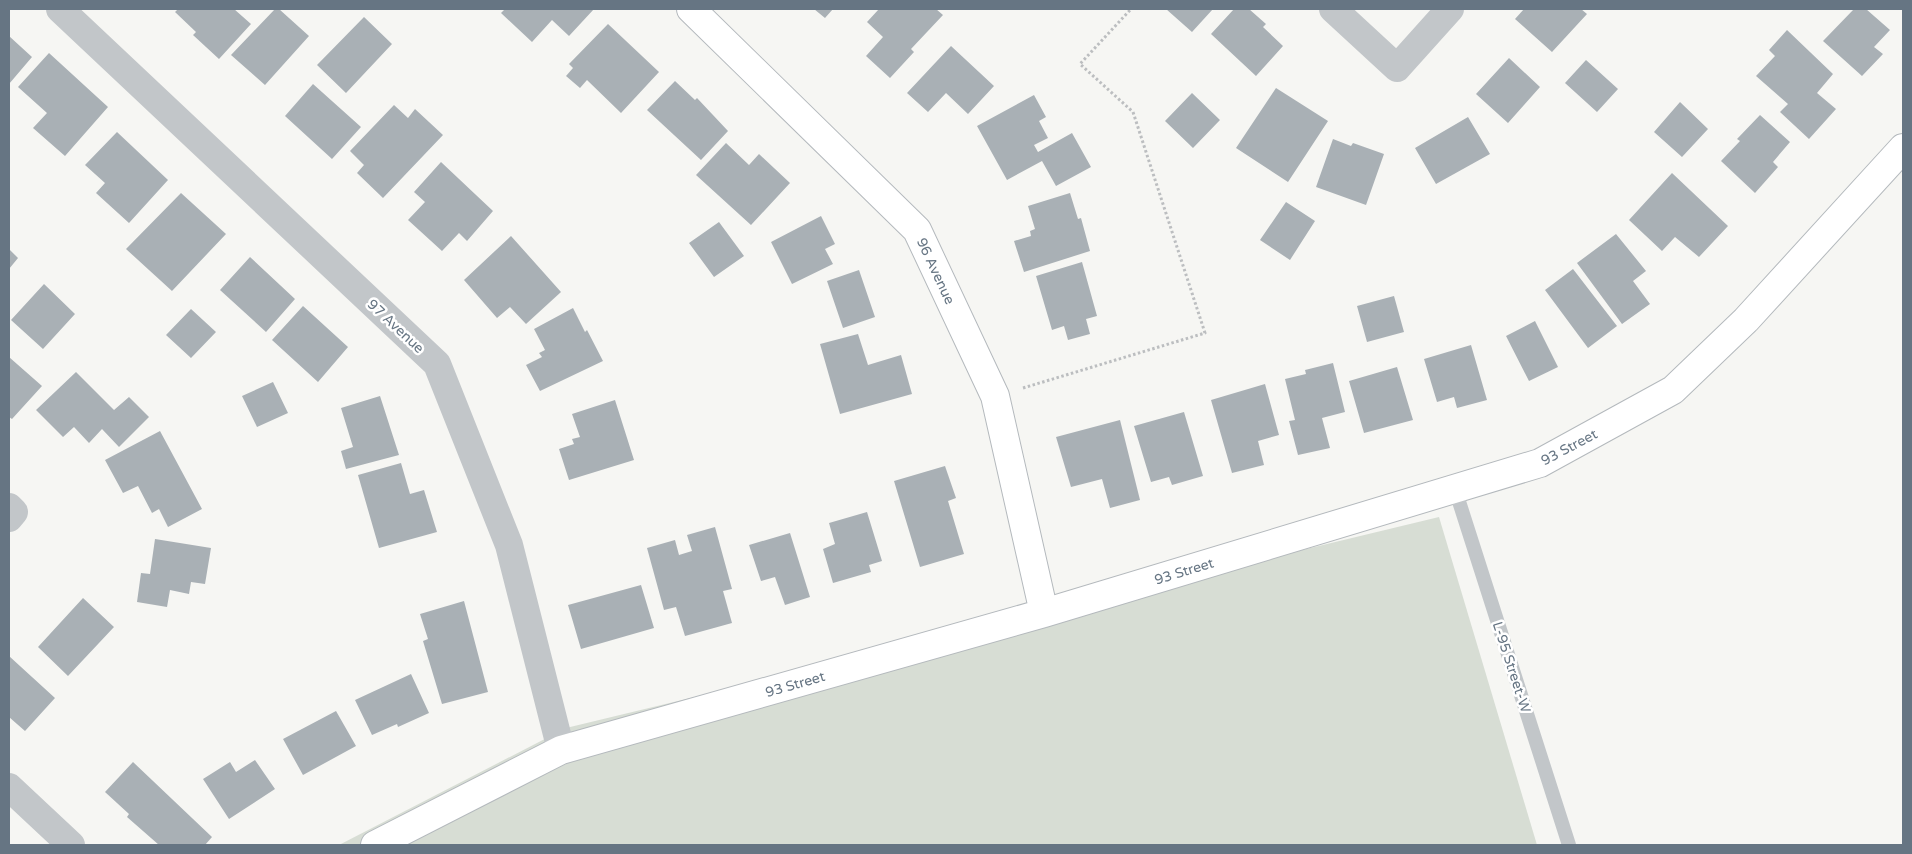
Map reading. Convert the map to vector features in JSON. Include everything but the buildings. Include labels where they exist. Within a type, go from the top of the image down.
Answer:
[{"type":"street","name":"97 Avenue","points":[[60,9],[437,364],[509,545],[561,750]]},
{"type":"street","name":"96 Avenue","points":[[691,9],[917,230],[995,396],[1044,613]]},
{"type":"street","points":[[1333,9],[1397,68],[1450,9]]},
{"type":"street","name":"93 Street","points":[[375,845],[561,750],[1044,613],[1540,463],[1673,390],[1746,320],[1903,148]]},
{"type":"street","points":[[9,507],[14,512],[9,518]]},
{"type":"street","points":[[9,787],[71,845]]},
{"type":"lane","name":"L-95 Street-W","points":[[1455,489],[1569,845]]},
{"type":"path","points":[[995,396],[1205,333],[1133,112],[1080,64],[1131,9]]},
{"type":"shaded area","points":[[1439,517],[1537,845],[339,845],[566,728]]}]
